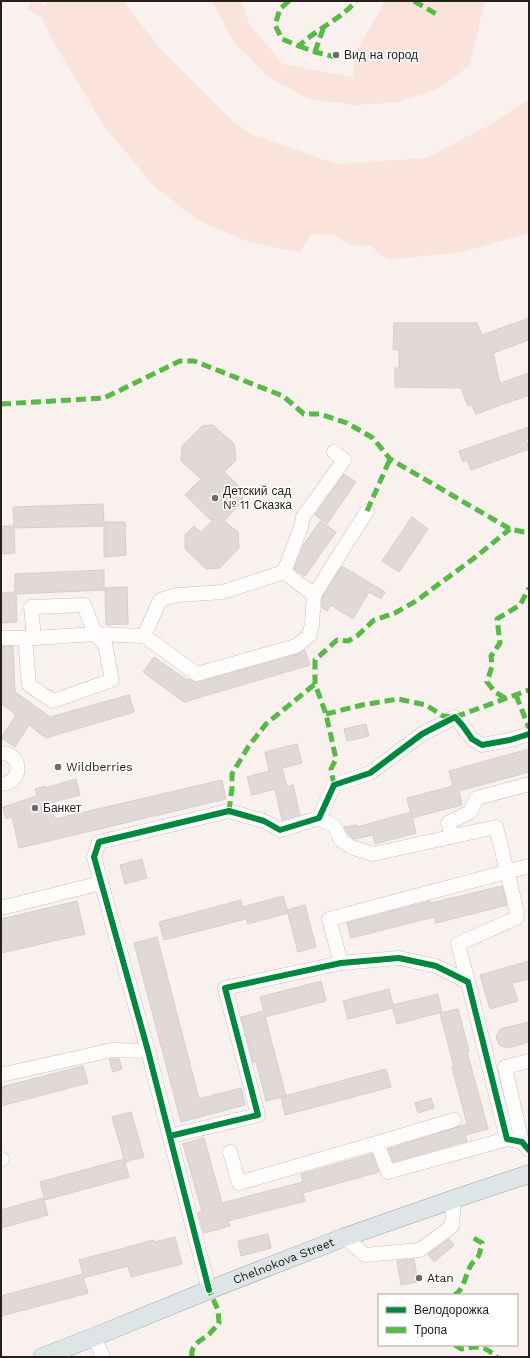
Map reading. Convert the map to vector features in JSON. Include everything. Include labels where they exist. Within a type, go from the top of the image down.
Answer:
[{"type":"main road","name":"Chelnokova Street","points":[[52,1355],[209,1290],[345,1237],[529,1174]]},
{"type":"street","points":[[284,572],[301,527],[303,517],[344,460],[334,452]]},
{"type":"street","points":[[1,638],[30,638],[95,634],[144,636],[197,674],[296,646],[309,636],[312,624],[314,594],[367,511]]},
{"type":"street","points":[[284,572],[314,594]]},
{"type":"street","points":[[144,636],[160,600],[177,595],[223,592],[284,572]]},
{"type":"street","points":[[84,605],[95,634],[105,644],[112,680],[54,701],[29,685],[30,638],[31,607],[84,605]]},
{"type":"street","points":[[319,818],[334,784],[370,773],[422,734],[455,717],[472,740],[482,745],[510,740],[529,734]]},
{"type":"street","points":[[1,753],[8,754],[13,757],[18,766],[18,771],[13,780],[9,783],[1,784]]},
{"type":"street","points":[[452,836],[448,823],[470,812],[477,798],[529,784]]},
{"type":"street","points":[[209,1290],[148,1051],[94,857],[100,842],[229,811],[264,821],[280,830],[319,818],[334,826],[341,840],[351,847],[373,854],[496,827],[516,905],[516,918],[458,944],[507,1139]]},
{"type":"street","points":[[341,963],[329,919],[529,866]]},
{"type":"street","points":[[1,908],[101,883]]},
{"type":"street","points":[[170,1136],[258,1114],[224,988],[341,963],[399,958],[436,966],[468,982]]},
{"type":"street","points":[[1,1075],[112,1050],[148,1051]]},
{"type":"street","points":[[504,1063],[529,1052]]},
{"type":"street","points":[[489,1063],[529,1061]]},
{"type":"street","points":[[504,1063],[525,1146]]},
{"type":"street","points":[[230,1152],[239,1183],[454,1120]]},
{"type":"street","points":[[378,1142],[388,1172],[507,1139],[525,1146]]},
{"type":"street","points":[[345,1237],[365,1255],[420,1250],[452,1226],[454,1199]]},
{"type":"street","points":[[94,1337],[103,1357]]},
{"type":"shaded area","points":[[31,1],[36,1],[47,7],[45,1],[123,1],[162,51],[228,117],[251,134],[336,164],[426,158],[484,128],[529,99],[529,233],[462,252],[388,260],[370,246],[348,244],[335,235],[311,234],[300,252],[248,242],[198,220],[155,187],[104,126],[54,43],[42,18],[27,9]]},
{"type":"shaded area","points":[[212,1],[241,1],[249,23],[283,64],[353,77],[355,54],[385,1],[483,1],[484,4],[470,65],[437,89],[395,103],[354,105],[309,99],[268,77],[234,43]]},
{"type":"building","points":[[529,318],[529,340],[493,353],[500,383],[529,373],[529,395],[476,414],[472,405],[468,406],[461,388],[395,387],[395,368],[399,368],[399,350],[393,350],[394,323],[477,323],[482,335]]},
{"type":"building","name":"Детский сад № 11 Сказка","points":[[213,425],[234,444],[236,460],[224,472],[241,488],[243,501],[224,521],[238,532],[239,548],[220,568],[206,569],[185,549],[185,535],[194,526],[201,532],[212,521],[185,495],[201,479],[181,461],[182,446],[202,426]]},
{"type":"building","points":[[529,427],[529,439],[526,440],[529,449],[471,470],[467,460],[463,462],[459,451]]},
{"type":"building","points":[[344,474],[356,482],[327,524],[315,515]]},
{"type":"building","points":[[103,504],[104,522],[125,522],[126,555],[104,557],[104,526],[14,528],[15,553],[1,554],[1,526],[14,526],[13,507]]},
{"type":"building","points":[[412,517],[428,529],[399,572],[382,561]]},
{"type":"building","points":[[320,521],[336,532],[305,576],[294,569],[304,544]]},
{"type":"building","points":[[342,566],[385,592],[381,599],[369,592],[353,619],[331,605],[327,611],[322,608],[322,598]]},
{"type":"building","points":[[104,570],[104,590],[16,594],[17,622],[1,623],[1,593],[15,592],[15,574]]},
{"type":"building","points":[[127,587],[128,624],[106,625],[105,588]]},
{"type":"building","points":[[1,646],[13,646],[15,692],[50,717],[129,695],[134,712],[46,738],[29,725],[15,747],[1,738],[16,715],[1,703]]},
{"type":"building","points":[[305,650],[310,665],[184,702],[143,672],[154,657],[187,680],[189,679],[199,682],[298,654]]},
{"type":"building","points":[[366,724],[369,736],[347,741],[344,729]]},
{"type":"building","points":[[297,744],[302,763],[282,768],[287,787],[293,785],[300,815],[282,820],[275,789],[252,795],[247,777],[269,771],[265,752]]},
{"type":"building","points":[[529,749],[529,772],[459,791],[462,805],[412,818],[407,798],[453,786],[449,771]]},
{"type":"building","points":[[76,779],[80,795],[50,803],[55,819],[222,780],[226,799],[19,848],[12,817],[6,819],[3,807],[37,796],[35,789],[45,786],[45,788]]},
{"type":"building","points":[[411,812],[416,833],[375,844],[373,835],[354,839],[348,834],[344,827],[357,825],[357,827]]},
{"type":"building","points":[[142,859],[147,878],[125,884],[120,865]]},
{"type":"building","points":[[502,886],[507,905],[436,923],[434,917],[351,938],[347,923],[430,901],[431,903]]},
{"type":"building","points":[[283,896],[288,913],[248,924],[246,919],[164,940],[159,922],[241,900],[242,907]]},
{"type":"building","points":[[77,901],[85,934],[1,953],[1,919]]},
{"type":"building","points":[[305,905],[316,947],[298,952],[287,910]]},
{"type":"building","points":[[157,937],[199,1099],[241,1088],[245,1105],[181,1122],[134,943]]},
{"type":"building","points":[[529,961],[529,979],[512,983],[518,1001],[490,1009],[480,975]]},
{"type":"building","points":[[321,981],[326,1001],[265,1017],[286,1096],[266,1101],[256,1062],[253,1063],[241,1017],[264,1011],[260,997]]},
{"type":"building","points":[[389,989],[393,1005],[438,994],[442,1012],[397,1024],[393,1008],[348,1019],[343,1001]]},
{"type":"building","points":[[458,1009],[469,1051],[467,1052],[488,1129],[465,1135],[467,1141],[393,1162],[388,1149],[467,1124],[440,1013]]},
{"type":"building","points":[[529,1022],[529,1042],[508,1048],[499,1044],[496,1038],[500,1029]]},
{"type":"building","points":[[109,1059],[119,1059],[122,1069],[113,1072]]},
{"type":"building","points":[[83,1066],[88,1083],[1,1106],[1,1087]]},
{"type":"building","points":[[386,1069],[391,1087],[285,1115],[281,1097]]},
{"type":"building","points":[[431,1098],[434,1108],[418,1113],[415,1103]]},
{"type":"building","points":[[131,1112],[144,1157],[125,1162],[112,1117]]},
{"type":"building","points":[[204,1138],[222,1203],[303,1182],[301,1174],[372,1154],[379,1172],[303,1193],[305,1201],[228,1221],[230,1226],[204,1233],[198,1213],[202,1212],[183,1144]]},
{"type":"building","points":[[124,1159],[129,1177],[45,1200],[40,1182]]},
{"type":"building","points":[[43,1198],[48,1215],[1,1228],[1,1210]]},
{"type":"building","points":[[268,1234],[271,1248],[241,1256],[238,1241]]},
{"type":"building","points":[[175,1237],[182,1264],[131,1277],[128,1266],[83,1278],[88,1293],[1,1316],[1,1296],[83,1274],[79,1260],[154,1240],[155,1242]]},
{"type":"building","points":[[449,1239],[454,1245],[434,1262],[428,1254]]},
{"type":"building","points":[[414,1259],[418,1282],[401,1285],[397,1261]]},
{"type":"marked path","points":[[289,1],[280,9],[275,25],[282,39],[299,46],[313,34],[343,14],[356,1]]},
{"type":"marked path","points":[[414,1],[438,15]]},
{"type":"marked path","points":[[315,52],[324,26]]},
{"type":"marked path","points":[[299,46],[335,57]]},
{"type":"marked path","points":[[1,404],[104,398],[180,361],[194,361],[283,396],[304,414],[320,414],[347,423],[373,438],[390,459],[510,529],[529,532]]},
{"type":"marked path","points":[[367,511],[390,459]]},
{"type":"marked path","points":[[334,785],[331,769],[336,759],[326,714],[315,684],[315,660],[337,640],[348,641],[357,636],[374,620],[395,613],[416,601],[473,559],[510,529]]},
{"type":"marked path","points":[[505,698],[495,692],[487,682],[492,666],[491,656],[500,643],[497,619],[520,605],[529,588]]},
{"type":"marked path","points":[[229,811],[232,774],[248,747],[266,724],[315,684]]},
{"type":"marked path","points":[[326,714],[362,705],[398,699],[426,705],[443,716],[455,717],[529,690]]},
{"type":"marked path","points":[[516,695],[529,728]]},
{"type":"marked path","points":[[456,1294],[460,1290],[471,1265],[479,1255],[482,1243],[470,1236]]},
{"type":"marked path","points":[[192,1357],[194,1346],[209,1334],[219,1323],[218,1310],[209,1290]]},
{"type":"marked path","points":[[456,1346],[461,1349],[472,1347],[484,1348],[497,1357]]},
{"type":"cycle path","points":[[209,1290],[148,1051],[94,857],[99,842],[229,811],[264,821],[280,830],[319,818],[334,785],[370,773],[422,734],[455,717],[472,739],[482,745],[510,740],[529,734]]},
{"type":"cycle path","points":[[170,1136],[258,1115],[225,988],[341,963],[399,958],[436,966],[468,982],[507,1139],[522,1142],[529,1150]]},
{"type":"place","name":"Вид на город","points":[[336,55]]},
{"type":"place","name":"Детский сад № 11 Сказка","points":[[215,498]]},
{"type":"place","name":"Wildberries","points":[[58,767]]},
{"type":"place","name":"Банкет","points":[[35,808]]},
{"type":"place","name":"Atan","points":[[419,1278]]}]
